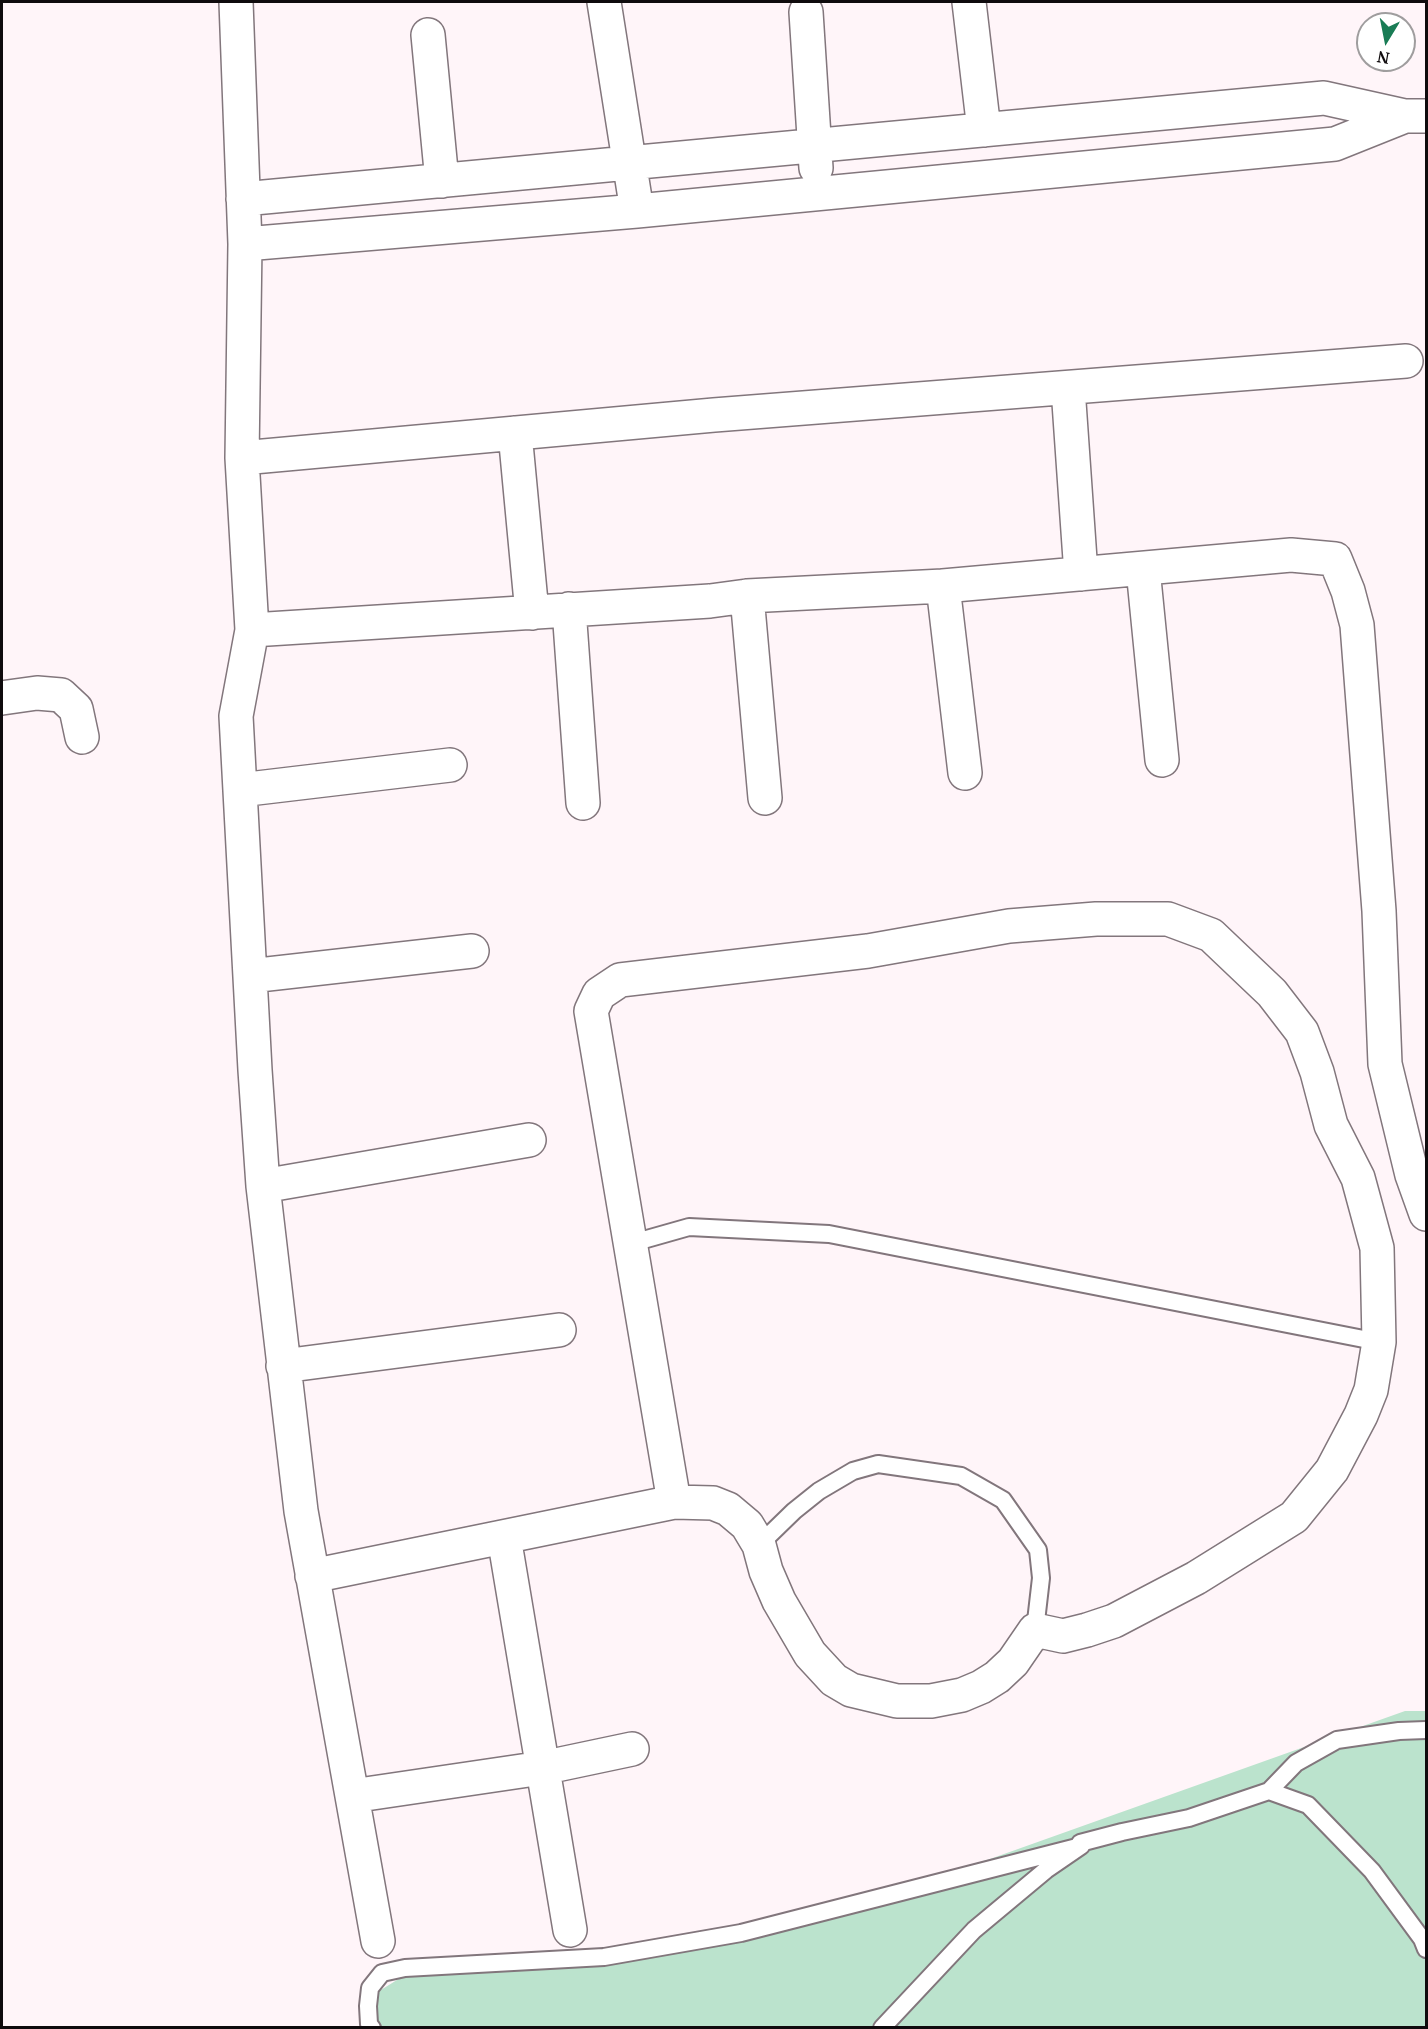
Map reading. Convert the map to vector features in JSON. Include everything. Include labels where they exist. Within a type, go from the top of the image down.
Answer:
[{"type":"street","points":[[236,2],[244,244],[242,458],[252,630],[236,716],[263,1186],[301,1511],[378,1941]]},
{"type":"street","points":[[604,2],[637,211]]},
{"type":"street","points":[[969,2],[1000,176]]},
{"type":"street","points":[[806,12],[818,193]]},
{"type":"street","points":[[428,35],[442,181]]},
{"type":"street","points":[[243,199],[1324,98],[1415,116]]},
{"type":"street","points":[[1187,111],[1193,158]]},
{"type":"street","points":[[244,244],[637,211],[1335,144],[1415,116]]},
{"type":"street","points":[[242,458],[714,415],[1406,361]]},
{"type":"street","points":[[1068,388],[1081,574]]},
{"type":"street","points":[[515,433],[532,613]]},
{"type":"street","points":[[252,630],[710,601],[747,596],[944,586],[1291,555],[1335,560],[1348,591],[1357,625],[1379,911],[1385,1064],[1412,1175],[1426,1214]]},
{"type":"street","points":[[1143,569],[1162,760]]},
{"type":"street","points":[[944,586],[965,773]]},
{"type":"street","points":[[747,596],[765,798]]},
{"type":"street","points":[[569,609],[583,803]]},
{"type":"street","points":[[2,698],[37,693],[61,695],[76,709],[81,737]]},
{"type":"street","points":[[240,790],[450,765]]},
{"type":"street","points":[[312,1576],[674,1502],[713,1503],[728,1509],[747,1525],[759,1545],[766,1571],[779,1601],[810,1654],[834,1680],[851,1690],[897,1701],[931,1701],[962,1695],[997,1677],[1013,1662],[1035,1630],[1063,1636],[1114,1621],[1196,1578],[1294,1517],[1332,1470],[1361,1415],[1371,1390],[1379,1342],[1377,1248],[1358,1178],[1331,1125],[1317,1072],[1302,1032],[1272,993],[1211,935],[1168,919],[1096,919],[1009,926],[868,951],[620,980],[599,994],[591,1011],[674,1502]]},
{"type":"street","points":[[250,976],[472,951]]},
{"type":"street","points":[[263,1186],[529,1140]]},
{"type":"street","points":[[283,1366],[559,1330]]},
{"type":"street","points":[[504,1537],[570,1930]]},
{"type":"street","points":[[352,1796],[542,1768],[632,1749]]},
{"type":"lane","points":[[629,1244],[690,1227],[829,1234],[1379,1342]]},
{"type":"lane","points":[[759,1545],[794,1511],[819,1491],[853,1471],[878,1464],[961,1476],[1003,1500],[1038,1550],[1041,1578],[1035,1630]]},
{"type":"lane","points":[[882,2028],[974,1930],[1046,1870],[1081,1846],[1080,1844],[1122,1832],[1188,1818],[1269,1791],[1296,1763],[1337,1740],[1399,1731],[1426,1730]]},
{"type":"lane","points":[[1269,1791],[1308,1805],[1372,1871],[1422,1939],[1426,1949]]},
{"type":"lane","points":[[372,2028],[369,2024],[368,2006],[370,1988],[382,1973],[405,1968],[604,1957],[741,1933],[1081,1846]]},
{"type":"green space","points":[[1405,1711],[1426,1711],[1426,2027],[374,2028],[376,1993],[405,1975],[492,1972],[693,1946],[990,1859]]}]
